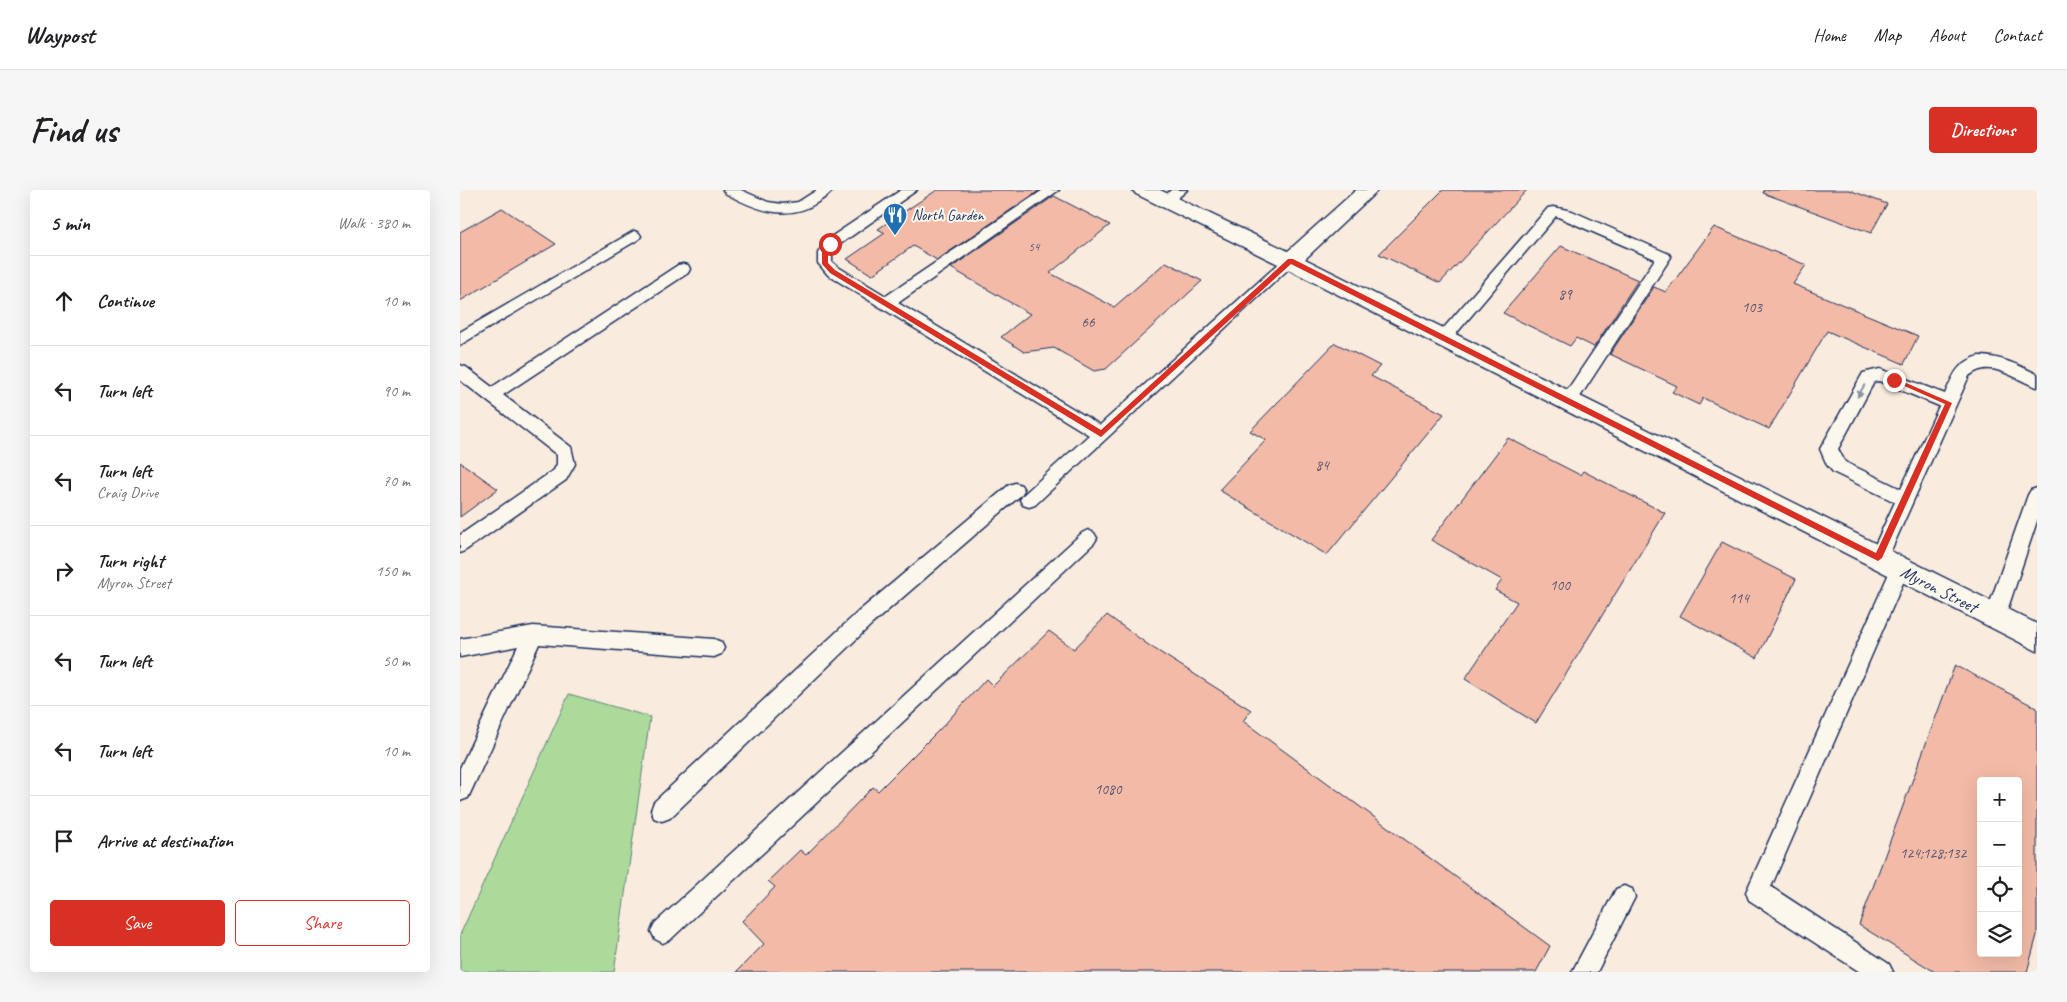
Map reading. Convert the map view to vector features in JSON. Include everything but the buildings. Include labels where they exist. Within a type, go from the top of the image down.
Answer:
[{"type":"street","name":"Myron Street","points":[[1143,190],[1173,195],[1290,261],[2037,638]]},
{"type":"street","points":[[1290,261],[1368,190]]},
{"type":"lane","points":[[730,190],[754,203],[772,208],[799,207],[826,190]]},
{"type":"lane","points":[[910,190],[830,244],[825,253],[825,264],[832,271],[1101,434]]},
{"type":"lane","points":[[886,304],[1052,190]]},
{"type":"lane","points":[[1443,338],[1553,211],[1566,214],[1664,256],[1568,402]]},
{"type":"lane","points":[[460,339],[634,236]]},
{"type":"lane","points":[[662,810],[865,618],[1101,434],[1290,261]]},
{"type":"lane","points":[[491,395],[683,269]]},
{"type":"lane","points":[[1878,558],[1963,372],[1970,364],[1982,362],[1997,363],[2037,380]]},
{"type":"lane","points":[[460,371],[565,452],[566,464],[560,475],[460,544]]},
{"type":"lane","points":[[1906,499],[1839,467],[1828,449],[1869,377],[1880,375],[1949,403]]},
{"type":"lane","points":[[1995,617],[2037,495]]},
{"type":"lane","points":[[663,931],[1088,538]]},
{"type":"lane","points":[[1881,972],[1758,892],[1900,569]]},
{"type":"lane","points":[[460,648],[534,635],[714,648]]},
{"type":"lane","points":[[460,791],[534,635]]},
{"type":"lane","points":[[1584,972],[1624,897]]},
{"type":"green space","points":[[569,694],[650,717],[614,972],[460,972],[460,935]]},
{"type":"place","name":"North Garden","points":[[895,236]]},
{"type":"route","points":[[830,244],[825,253],[825,264],[832,271],[1101,434],[1290,261],[1878,558],[1949,403],[1894,380]]}]
